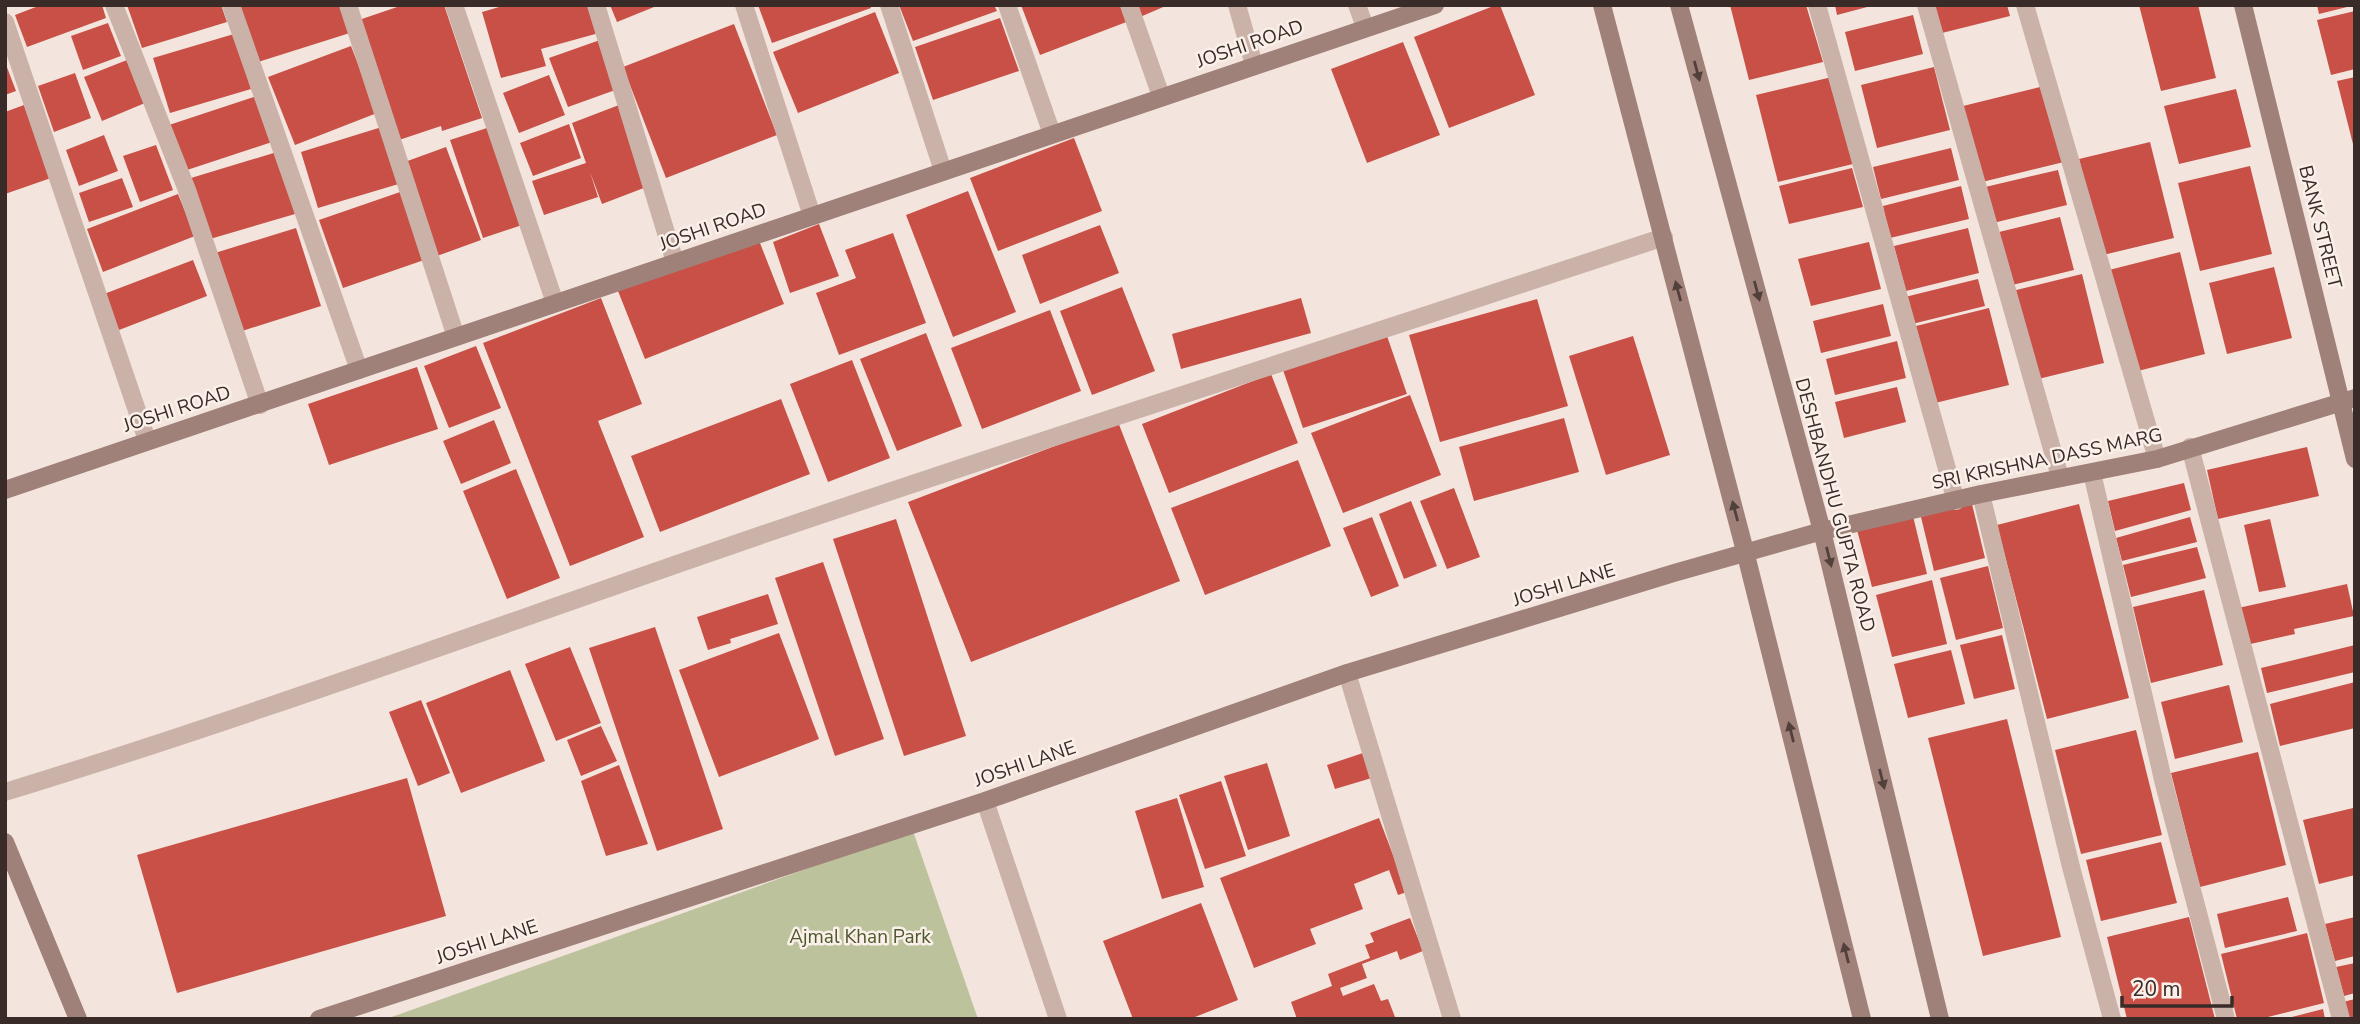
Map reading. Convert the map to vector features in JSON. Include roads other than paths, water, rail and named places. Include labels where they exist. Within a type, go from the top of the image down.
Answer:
[{"type":"street","points":[[114,5],[187,190],[260,405]]},
{"type":"street","points":[[231,5],[359,370]]},
{"type":"street","points":[[348,5],[456,337]]},
{"type":"street","points":[[454,5],[555,303]]},
{"type":"street","points":[[596,5],[675,262]]},
{"type":"street","points":[[744,5],[812,216]]},
{"type":"street","points":[[888,5],[943,171]]},
{"type":"street","points":[[1007,5],[1052,134]]},
{"type":"street","points":[[1129,5],[1161,96]]},
{"type":"street","points":[[1237,5],[1254,65]]},
{"type":"street","points":[[1357,5],[1364,27]]},
{"type":"street","name":"JOSHI ROAD","points":[[5,490],[1435,5]]},
{"type":"street","points":[[1602,5],[1745,551],[1862,1019]]},
{"type":"street","name":"DESHBANDHU GUPTA ROAD","points":[[1679,5],[1822,531],[1940,1019]]},
{"type":"street","points":[[1817,5],[1956,501]]},
{"type":"street","points":[[1926,5],[2060,477]]},
{"type":"street","points":[[2025,5],[2157,459]]},
{"type":"street","name":"BANK STREET","points":[[2243,5],[2348,400],[2355,459]]},
{"type":"street","points":[[5,22],[147,440]]},
{"type":"street","points":[[5,792],[216,725],[859,502],[1664,237]]},
{"type":"street","name":"SRI KRISHNA DASS MARG","points":[[1745,551],[1981,494],[2157,459],[2348,400]]},
{"type":"street","points":[[2190,447],[2341,1019]]},
{"type":"street","points":[[2092,473],[2164,784],[2227,1019]]},
{"type":"street","points":[[1981,494],[2071,867],[2112,1019]]},
{"type":"street","name":"JOSHI LANE","points":[[319,1019],[985,801],[1347,673],[1745,551]]},
{"type":"street","points":[[1347,673],[1452,1019]]},
{"type":"street","points":[[985,801],[1058,1019]]},
{"type":"street","points":[[5,842],[78,1019]]},
{"type":"park label","name":"Ajmal Khan Park","points":[[860,937]]}]
